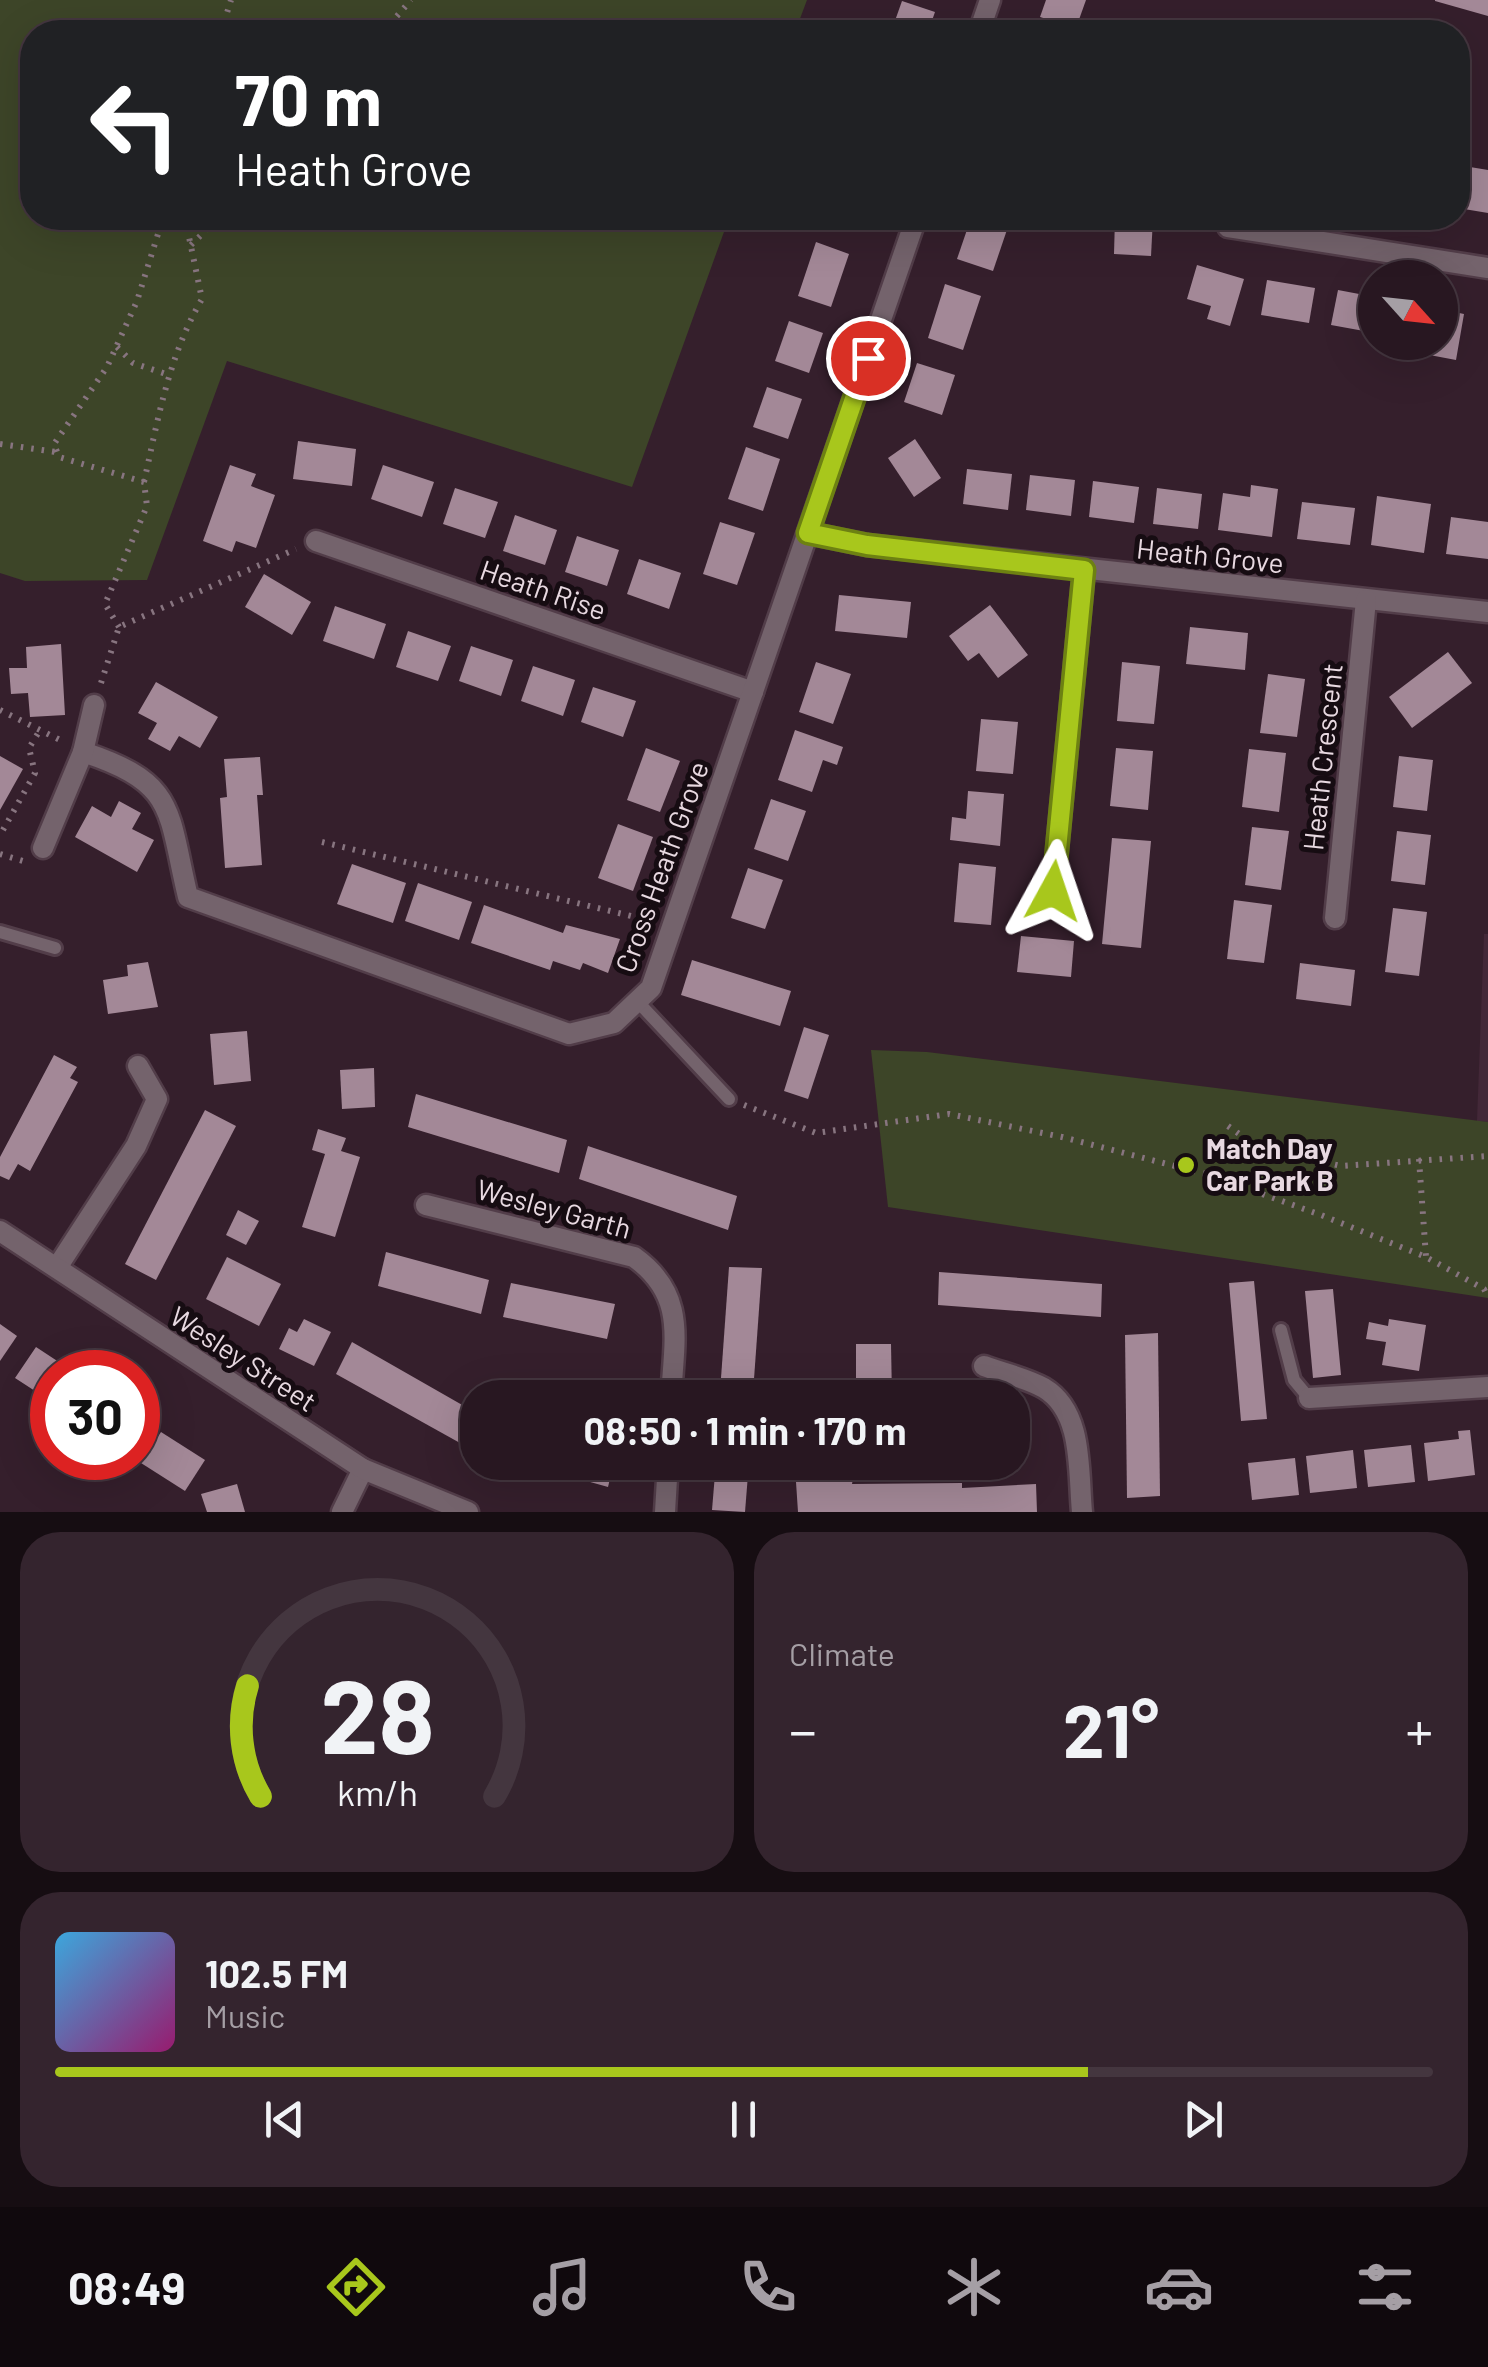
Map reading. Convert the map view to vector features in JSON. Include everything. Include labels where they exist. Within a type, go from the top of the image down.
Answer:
[{"type":"street","name":"Cross Heath Grove","points":[[83,752],[132,768],[165,801],[188,897],[568,1034],[614,1023],[651,988],[912,230]]},
{"type":"street","points":[[1247,230],[1488,268]]},
{"type":"street","name":"Heath Grove","points":[[808,533],[867,545],[1488,612]]},
{"type":"street","name":"Heath Rise","points":[[316,541],[753,692]]},
{"type":"street","points":[[1053,891],[1084,570]]},
{"type":"street","name":"Heath Crescent","points":[[1335,918],[1366,600]]},
{"type":"street","points":[[43,848],[83,752],[94,705]]},
{"type":"street","points":[[58,1266],[136,1146],[157,1099],[138,1066]]},
{"type":"street","name":"Wesley Garth","points":[[426,1205],[634,1256],[658,1274],[671,1300],[672,1380]]},
{"type":"street","name":"Wesley Street","points":[[0,1231],[58,1266],[182,1354],[363,1469],[468,1512]]},
{"type":"street","points":[[984,1366],[1044,1388],[1061,1404],[1072,1424],[1082,1512]]},
{"type":"street","points":[[1309,1398],[1488,1387]]},
{"type":"street","points":[[342,1512],[363,1469]]},
{"type":"street","points":[[665,1512],[667,1480]]},
{"type":"lane","points":[[0,932],[54,948]]},
{"type":"lane","points":[[639,1003],[729,1099]]},
{"type":"lane","points":[[1280,1330],[1294,1380],[1309,1398]]},
{"type":"path","points":[[394,20],[411,0]]},
{"type":"path","points":[[144,482],[59,457],[54,444],[117,347],[159,230]]},
{"type":"path","points":[[119,627],[105,604],[119,580],[127,545],[147,506],[144,482],[169,375],[182,332],[202,299],[188,230]]},
{"type":"path","points":[[192,245],[206,230]]},
{"type":"path","points":[[117,347],[133,362],[169,375]]},
{"type":"path","points":[[0,444],[56,452]]},
{"type":"path","points":[[94,705],[119,627],[316,541]]},
{"type":"path","points":[[0,710],[51,736]]},
{"type":"path","points":[[2,830],[35,773],[29,748],[40,730]]},
{"type":"path","points":[[322,842],[672,926]]},
{"type":"path","points":[[729,1099],[816,1133],[949,1114],[1062,1137],[1206,1174],[1426,1257],[1484,1290],[1488,1297]]},
{"type":"path","points":[[1228,1126],[1256,1146],[1341,1166],[1488,1156]]},
{"type":"path","points":[[1419,1158],[1426,1257]]},
{"type":"shaded area","points":[[1484,934],[1488,934],[1488,1122],[1477,1121]]},
{"type":"green space","points":[[0,0],[807,0],[800,20],[20,20],[20,230],[725,230],[632,487],[227,361],[147,580],[25,581],[0,573]]},
{"type":"green space","name":"Match Day Car Park B","points":[[871,1050],[927,1052],[1488,1122],[1488,1298],[888,1207]]},
{"type":"building","points":[[1046,0],[1086,0],[1079,20],[1040,17]]},
{"type":"building","points":[[1488,0],[1488,16],[1435,1]]},
{"type":"building","points":[[902,1],[935,12],[932,20],[895,20]]},
{"type":"building","points":[[1470,167],[1488,170],[1488,213],[1470,210]]},
{"type":"building","points":[[967,230],[1007,230],[993,271],[957,259]]},
{"type":"building","points":[[1115,230],[1152,230],[1151,256],[1114,254]]},
{"type":"building","points":[[816,242],[849,254],[831,307],[798,296]]},
{"type":"building","points":[[1197,265],[1244,279],[1230,326],[1207,319],[1211,306],[1187,299]]},
{"type":"building","points":[[1267,280],[1315,288],[1309,323],[1261,315]]},
{"type":"building","points":[[945,284],[981,296],[963,350],[928,338]]},
{"type":"building","points":[[1338,290],[1358,294],[1358,330],[1331,325]]},
{"type":"building","points":[[1458,313],[1464,314],[1458,348]]},
{"type":"building","points":[[789,321],[823,333],[809,373],[775,361]]},
{"type":"building","points":[[917,363],[955,375],[942,415],[904,402]]},
{"type":"building","points":[[767,387],[802,399],[788,439],[753,427]]},
{"type":"building","points":[[915,439],[941,478],[914,497],[888,458]]},
{"type":"building","points":[[298,441],[356,449],[352,486],[293,479]]},
{"type":"building","points":[[746,447],[780,459],[763,511],[728,499]]},
{"type":"building","points":[[230,465],[256,474],[251,486],[275,495],[256,548],[236,541],[232,552],[203,541]]},
{"type":"building","points":[[383,465],[434,482],[422,517],[371,499]]},
{"type":"building","points":[[967,469],[1012,474],[1008,510],[963,504]]},
{"type":"building","points":[[1030,475],[1075,480],[1071,516],[1026,510]]},
{"type":"building","points":[[1093,481],[1139,487],[1134,523],[1089,517]]},
{"type":"building","points":[[1251,485],[1278,489],[1272,537],[1218,530],[1223,493],[1250,497]]},
{"type":"building","points":[[455,488],[498,502],[485,538],[443,524]]},
{"type":"building","points":[[1157,488],[1202,494],[1198,529],[1153,524]]},
{"type":"building","points":[[1377,496],[1431,504],[1424,553],[1371,545]]},
{"type":"building","points":[[1302,502],[1355,508],[1350,545],[1297,539]]},
{"type":"building","points":[[515,515],[557,530],[545,565],[503,551]]},
{"type":"building","points":[[1451,517],[1488,522],[1488,559],[1446,554]]},
{"type":"building","points":[[720,522],[755,533],[737,585],[703,574]]},
{"type":"building","points":[[577,536],[619,550],[607,586],[565,572]]},
{"type":"building","points":[[639,559],[681,573],[669,609],[627,594]]},
{"type":"building","points":[[264,574],[311,602],[292,635],[245,607]]},
{"type":"building","points":[[839,595],[911,602],[907,638],[835,631]]},
{"type":"building","points":[[990,605],[1028,655],[998,678],[979,653],[968,661],[949,636]]},
{"type":"building","points":[[335,606],[386,624],[374,659],[323,641]]},
{"type":"building","points":[[1190,627],[1248,633],[1245,670],[1186,664]]},
{"type":"building","points":[[408,631],[451,646],[438,681],[396,667]]},
{"type":"building","points":[[61,644],[65,715],[30,717],[28,693],[11,694],[9,668],[27,668],[26,647]]},
{"type":"building","points":[[471,646],[513,660],[501,696],[459,681]]},
{"type":"building","points":[[1448,652],[1472,683],[1412,728],[1389,697]]},
{"type":"building","points":[[816,662],[851,674],[833,724],[799,712]]},
{"type":"building","points":[[1122,662],[1160,666],[1154,724],[1117,721]]},
{"type":"building","points":[[533,666],[575,680],[563,716],[521,701]]},
{"type":"building","points":[[1268,674],[1305,679],[1297,737],[1260,733]]},
{"type":"building","points":[[156,682],[218,717],[200,748],[179,736],[170,751],[148,739],[157,723],[138,713]]},
{"type":"building","points":[[593,687],[636,701],[623,737],[581,722]]},
{"type":"building","points":[[981,719],[1018,722],[1013,774],[976,771]]},
{"type":"building","points":[[795,730],[843,747],[837,765],[823,760],[812,792],[778,780]]},
{"type":"building","points":[[646,748],[680,761],[660,812],[627,800]]},
{"type":"building","points":[[1116,748],[1153,751],[1148,810],[1110,806]]},
{"type":"building","points":[[1249,749],[1286,753],[1279,812],[1242,807]]},
{"type":"building","points":[[0,756],[23,769],[0,810]]},
{"type":"building","points":[[1399,756],[1433,760],[1427,811],[1393,807]]},
{"type":"building","points":[[260,757],[263,795],[257,795],[262,865],[225,868],[220,798],[227,797],[224,759]]},
{"type":"building","points":[[968,791],[1004,794],[1000,846],[950,840],[952,817],[966,819]]},
{"type":"building","points":[[771,799],[806,811],[788,861],[754,849]]},
{"type":"building","points":[[119,801],[141,813],[132,829],[154,840],[137,872],[75,837],[92,806],[111,817]]},
{"type":"building","points":[[618,824],[653,837],[633,891],[598,878]]},
{"type":"building","points":[[1252,827],[1289,831],[1281,890],[1245,885]]},
{"type":"building","points":[[1397,831],[1431,835],[1425,885],[1391,881]]},
{"type":"building","points":[[1112,838],[1151,841],[1141,948],[1102,944]]},
{"type":"building","points":[[959,863],[996,867],[991,925],[954,922]]},
{"type":"building","points":[[352,864],[406,883],[393,923],[337,904]]},
{"type":"building","points":[[748,868],[783,880],[765,929],[731,918]]},
{"type":"building","points":[[418,883],[472,902],[459,940],[405,921]]},
{"type":"building","points":[[1234,900],[1272,905],[1264,963],[1227,959]]},
{"type":"building","points":[[484,905],[563,933],[566,925],[620,939],[608,973],[583,963],[580,970],[553,961],[550,970],[471,943]]},
{"type":"building","points":[[1393,908],[1427,912],[1419,976],[1385,972]]},
{"type":"building","points":[[1021,936],[1074,941],[1071,977],[1017,972]]},
{"type":"building","points":[[692,960],[791,991],[780,1026],[681,995]]},
{"type":"building","points":[[148,962],[158,1007],[108,1014],[103,980],[128,976],[127,965]]},
{"type":"building","points":[[1300,963],[1355,970],[1351,1006],[1296,999]]},
{"type":"building","points":[[804,1027],[829,1035],[808,1099],[784,1091]]},
{"type":"building","points":[[247,1031],[251,1081],[214,1085],[210,1034]]},
{"type":"building","points":[[54,1055],[77,1067],[70,1078],[78,1082],[30,1171],[18,1164],[9,1180],[0,1176],[0,1157]]},
{"type":"building","points":[[374,1068],[375,1107],[342,1109],[340,1070]]},
{"type":"building","points":[[416,1094],[567,1140],[559,1173],[408,1127]]},
{"type":"building","points":[[205,1110],[236,1126],[156,1280],[125,1264]]},
{"type":"building","points":[[318,1129],[346,1138],[341,1151],[360,1157],[335,1237],[302,1227],[325,1154],[312,1150]]},
{"type":"building","points":[[588,1146],[737,1196],[728,1230],[579,1179]]},
{"type":"building","points":[[238,1210],[259,1221],[246,1245],[226,1235]]},
{"type":"building","points":[[386,1252],[489,1280],[481,1314],[378,1286]]},
{"type":"building","points":[[227,1257],[281,1284],[259,1326],[206,1299]]},
{"type":"building","points":[[729,1267],[762,1268],[754,1379],[721,1378]]},
{"type":"building","points":[[939,1272],[1102,1284],[1101,1317],[938,1305]]},
{"type":"building","points":[[1254,1281],[1267,1419],[1241,1421],[1229,1283]]},
{"type":"building","points":[[511,1283],[615,1304],[607,1339],[503,1317]]},
{"type":"building","points":[[1333,1289],[1341,1375],[1313,1378],[1305,1291]]},
{"type":"building","points":[[304,1319],[331,1332],[314,1366],[279,1349],[289,1328],[297,1332]]},
{"type":"building","points":[[1389,1319],[1426,1325],[1419,1371],[1382,1365],[1386,1342],[1366,1339],[1369,1322],[1388,1326]]},
{"type":"building","points":[[0,1324],[17,1336],[0,1361]]},
{"type":"building","points":[[1158,1333],[1160,1496],[1127,1498],[1125,1335]]},
{"type":"building","points":[[352,1342],[460,1404],[460,1443],[336,1374]]},
{"type":"building","points":[[856,1344],[891,1344],[892,1380],[856,1380]]},
{"type":"building","points":[[30,1356],[30,1388],[15,1378]]},
{"type":"building","points":[[1470,1430],[1475,1475],[1428,1481],[1424,1443],[1459,1439],[1458,1431]]},
{"type":"building","points":[[160,1434],[205,1460],[185,1491],[160,1475]]},
{"type":"building","points":[[1411,1445],[1415,1482],[1368,1487],[1364,1450]]},
{"type":"building","points":[[1353,1450],[1357,1488],[1310,1493],[1306,1456]]},
{"type":"building","points":[[1295,1458],[1299,1495],[1252,1500],[1248,1463]]},
{"type":"building","points":[[583,1480],[610,1480],[608,1487]]},
{"type":"building","points":[[714,1480],[748,1480],[745,1512],[712,1510]]},
{"type":"building","points":[[796,1482],[962,1483],[962,1488],[1036,1484],[1037,1512],[798,1512]]},
{"type":"building","points":[[237,1484],[245,1512],[207,1512],[201,1494]]},
{"type":"place","name":"Match Day Car Park B","points":[[1186,1165]]},
{"type":"route","points":[[868,358],[808,533],[867,545],[1084,570],[1053,891]]}]
